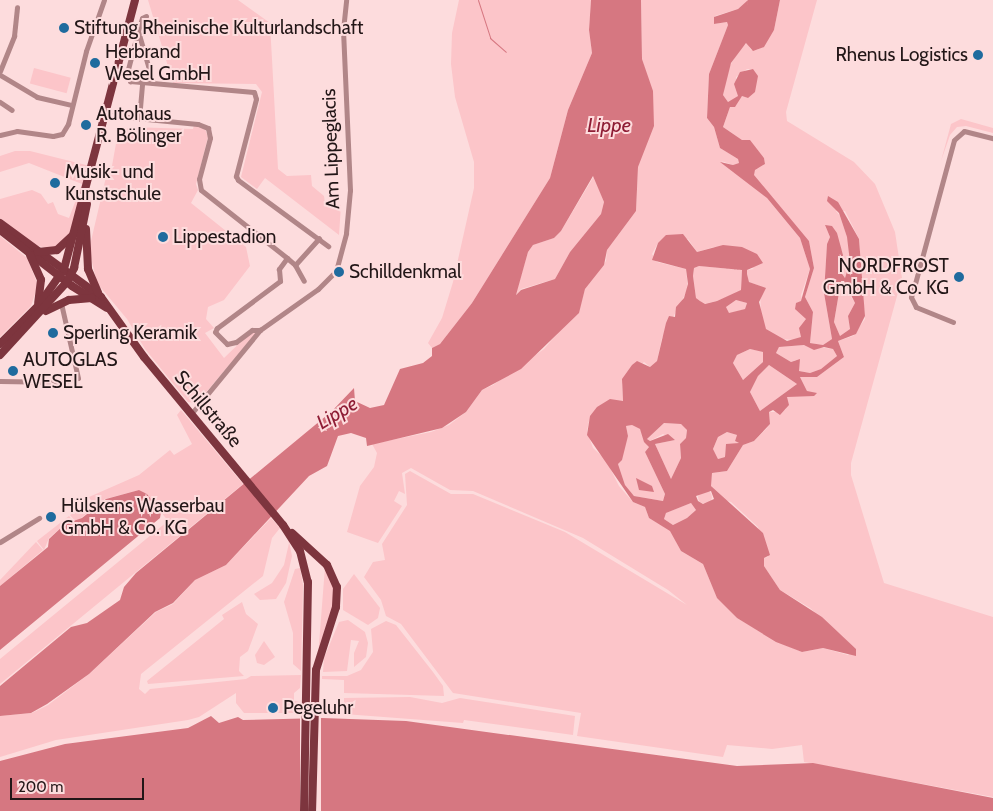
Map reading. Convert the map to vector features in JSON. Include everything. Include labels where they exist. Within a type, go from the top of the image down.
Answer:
[{"type":"main road","points":[[0,344],[38,306],[64,269],[76,232],[135,0]]},
{"type":"main road","points":[[0,355],[42,313],[67,282],[71,274],[86,218],[101,137]]},
{"type":"main road","points":[[86,218],[88,269],[100,297]]},
{"type":"main road","name":"Schillstraße","points":[[0,223],[100,297],[144,357],[283,525]]},
{"type":"main road","name":"Schillstraße","points":[[0,230],[60,277],[111,310]]},
{"type":"main road","points":[[38,252],[57,250],[76,232]]},
{"type":"main road","points":[[29,253],[41,280],[38,306]]},
{"type":"main road","points":[[42,313],[61,304],[92,298]]},
{"type":"main road","points":[[283,525],[306,565],[312,670],[312,811]]},
{"type":"main road","points":[[283,525],[327,565],[337,586],[336,607],[312,670],[304,811]]},
{"type":"street","points":[[0,135],[17,130],[53,136],[62,134],[104,0]]},
{"type":"street","name":"Am Lippeglacis","points":[[192,414],[260,330],[331,279],[341,253],[350,190],[342,30],[346,0]]},
{"type":"street","points":[[17,7],[14,36],[0,73],[37,97],[72,105]]},
{"type":"street","points":[[146,16],[142,18],[138,31],[128,73],[130,80],[142,83],[254,92],[256,99],[236,176],[238,180],[328,246]]},
{"type":"street","points":[[138,31],[153,83]]},
{"type":"street","points":[[140,119],[142,83]]},
{"type":"street","points":[[0,102],[12,110]]},
{"type":"street","points":[[106,115],[198,124],[208,128],[210,138],[199,179],[201,190],[295,265],[304,281]]},
{"type":"street","points":[[953,322],[916,307],[911,297],[954,140],[964,131],[993,138]]},
{"type":"street","points":[[295,265],[318,238]]},
{"type":"street","points":[[260,330],[252,330],[236,342],[228,344],[215,332],[217,328],[280,281],[279,269],[286,258]]},
{"type":"street","points":[[0,381],[62,382],[78,378],[61,304]]},
{"type":"street","points":[[0,542],[39,518]]},
{"type":"shaded area","points":[[148,0],[238,0],[270,23],[278,169],[287,176],[311,175],[312,186],[324,196],[325,204],[341,205],[339,235],[265,178],[257,189],[241,177],[262,92],[256,84],[173,83]]},
{"type":"shaded area","points":[[459,0],[591,0],[589,30],[592,53],[568,110],[550,178],[472,303],[440,344],[432,348],[428,343],[442,318],[453,282],[474,188],[474,162],[455,97],[451,64],[452,33]]},
{"type":"shaded area","points":[[641,0],[748,0],[738,9],[715,16],[714,24],[727,22],[728,25],[709,74],[707,118],[714,127],[720,148],[738,159],[739,163],[733,165],[721,161],[767,198],[800,238],[810,269],[801,295],[806,319],[801,337],[796,340],[779,339],[766,330],[761,319],[760,286],[749,282],[747,274],[747,270],[754,269],[714,247],[697,252],[688,239],[658,243],[652,254],[657,262],[686,269],[688,289],[662,338],[657,361],[650,367],[644,362],[622,384],[623,402],[589,421],[587,431],[593,448],[606,460],[619,486],[633,502],[645,507],[649,518],[671,531],[681,551],[703,564],[717,597],[737,618],[776,641],[802,652],[823,648],[848,655],[856,649],[810,608],[780,590],[764,566],[764,558],[768,557],[758,527],[731,502],[724,500],[711,486],[712,473],[727,471],[743,445],[754,441],[770,424],[769,412],[782,412],[786,409],[787,397],[807,391],[800,377],[817,377],[844,357],[838,341],[853,336],[865,319],[859,239],[845,211],[836,211],[840,216],[850,245],[849,267],[845,278],[840,271],[843,254],[839,244],[825,225],[830,237],[827,244],[824,293],[832,339],[823,345],[810,343],[813,312],[805,297],[814,268],[809,241],[753,175],[755,170],[765,164],[764,158],[750,141],[742,140],[723,127],[730,107],[742,96],[748,98],[753,69],[747,69],[736,77],[738,96],[735,99],[728,102],[723,95],[727,71],[739,50],[747,43],[751,50],[757,50],[774,30],[780,0],[817,0],[786,112],[787,121],[854,162],[875,184],[895,232],[902,278],[851,463],[851,475],[884,583],[993,617],[993,797],[804,762],[802,745],[772,749],[727,745],[723,757],[577,736],[581,713],[453,693],[401,624],[386,616],[381,600],[364,577],[373,562],[385,560],[382,544],[407,505],[405,474],[410,471],[451,494],[473,494],[565,532],[687,605],[668,590],[583,538],[473,491],[450,490],[411,468],[402,473],[405,494],[399,491],[394,501],[402,506],[378,543],[347,532],[360,486],[374,467],[377,453],[372,444],[431,432],[449,425],[466,412],[482,390],[493,385],[544,349],[580,307],[585,289],[606,261],[607,250],[636,211],[638,167],[650,85],[642,59]]},
{"type":"shaded area","points":[[34,68],[71,78],[67,93],[30,83]]},
{"type":"shaded area","points":[[961,119],[993,128],[993,133],[966,126],[957,127],[950,135],[941,161],[951,124]]},
{"type":"shaded area","name":"Lippestadion","points":[[194,125],[205,129],[208,137],[196,184],[198,190],[191,203],[246,247],[250,266],[224,300],[208,307],[206,319],[214,328],[205,333],[224,358],[252,331],[256,333],[197,403],[188,402],[145,349],[127,319],[97,283],[91,258],[91,241],[106,177],[110,177],[117,138],[129,127],[193,129]]},
{"type":"shaded area","points":[[15,151],[30,151],[90,166],[71,231],[60,245],[51,249],[34,245],[0,218],[0,199],[32,190],[41,194],[48,204],[53,202],[58,214],[69,218],[82,184],[29,163],[0,172],[0,156]]},
{"type":"shaded area","points":[[594,176],[604,202],[601,214],[570,252],[555,279],[521,289],[515,296],[528,252],[533,245],[554,238],[561,231]]},
{"type":"shaded area","points":[[0,236],[27,258],[38,285],[31,306],[0,337]]},
{"type":"shaded area","points":[[699,266],[742,270],[741,291],[704,304],[696,298],[693,276],[694,268]]},
{"type":"shaded area","points":[[841,281],[855,303],[848,316],[850,329],[840,336],[834,322]]},
{"type":"shaded area","points":[[736,300],[747,303],[745,309],[729,314],[726,307]]},
{"type":"shaded area","points":[[804,345],[833,349],[837,356],[821,369],[810,373],[799,371],[796,360],[791,362],[776,353],[779,347]]},
{"type":"shaded area","points":[[750,349],[764,352],[763,362],[743,380],[733,363],[737,355]]},
{"type":"shaded area","points":[[769,365],[797,384],[760,411],[750,392],[758,376]]},
{"type":"shaded area","points":[[181,410],[243,484],[0,684],[0,659],[168,521],[147,494],[139,490],[105,499],[76,522],[70,515],[92,502],[89,497],[139,475],[170,450],[174,455],[192,444],[177,415]]},
{"type":"shaded area","points":[[664,423],[681,424],[687,430],[686,438],[680,444],[681,458],[671,479],[655,444],[675,440],[663,434],[650,441],[647,439]]},
{"type":"shaded area","points":[[632,425],[640,429],[649,447],[645,452],[665,494],[663,501],[634,496],[625,485],[618,464],[628,436],[626,426]]},
{"type":"shaded area","points":[[727,432],[737,435],[735,441],[739,443],[726,447],[725,457],[718,459],[713,449],[718,437]]},
{"type":"shaded area","points":[[702,490],[708,490],[712,497],[708,504],[702,504],[698,500],[698,494]]},
{"type":"shaded area","points":[[691,503],[696,510],[687,518],[673,525],[664,519],[666,513]]},
{"type":"shaded area","points":[[69,516],[74,522],[65,524],[49,538],[44,550],[37,541]]},
{"type":"shaded area","points":[[271,518],[280,528],[272,538],[263,576],[141,674],[139,689],[145,694],[150,689],[246,679],[251,676],[301,675],[300,688],[294,693],[294,701],[300,702],[300,713],[244,713],[236,703],[236,693],[199,717],[188,720],[56,740],[0,757],[0,716],[32,713],[48,705],[89,674],[156,612],[173,604],[195,580],[226,565]]},
{"type":"shaded area","points":[[286,535],[289,541],[292,556],[286,583],[276,599],[260,600],[254,594],[272,583],[284,565],[289,543]]},
{"type":"shaded area","points":[[36,542],[43,550],[0,586],[0,580]]},
{"type":"shaded area","points":[[325,567],[331,576],[336,598],[318,657]]},
{"type":"shaded area","points":[[300,568],[303,585],[301,671],[293,664],[293,633],[284,602],[295,569]]},
{"type":"shaded area","points":[[354,574],[380,608],[378,618],[368,625],[343,610],[343,589]]},
{"type":"shaded area","points":[[242,602],[246,614],[258,624],[248,651],[240,657],[239,671],[244,676],[148,684],[147,681],[224,619],[222,615]]},
{"type":"shaded area","points":[[348,620],[365,632],[368,643],[366,657],[354,667],[354,653],[359,641],[351,640],[347,671],[323,672],[324,658],[339,622]]},
{"type":"shaded area","points":[[386,621],[396,625],[433,672],[443,686],[444,696],[344,693],[344,680],[322,679],[322,676],[347,676],[361,670],[373,652],[371,629]]},
{"type":"shaded area","points":[[264,641],[275,657],[264,665],[257,663],[255,655]]},
{"type":"shaded area","points":[[410,697],[442,703],[460,698],[575,716],[573,735],[464,720],[463,723],[344,714],[344,698]]},
{"type":"water","name":"Lippe","points":[[591,0],[641,0],[642,59],[653,91],[654,126],[638,167],[636,211],[607,250],[604,265],[585,289],[579,313],[521,369],[482,390],[466,412],[442,428],[367,446],[366,438],[351,433],[338,436],[327,466],[309,476],[226,565],[195,580],[173,603],[155,612],[89,674],[47,704],[31,713],[0,716],[0,686],[71,627],[87,623],[120,600],[124,587],[136,573],[332,411],[354,388],[355,401],[370,408],[384,405],[400,369],[423,363],[432,356],[432,348],[440,344],[472,303],[550,178],[568,110],[592,53],[589,30]],"holes":[[[593,176],[604,202],[601,214],[570,252],[555,279],[521,290],[516,295],[528,252],[533,245],[554,238],[561,231]]]},
{"type":"water","points":[[748,0],[780,0],[774,30],[764,47],[753,51],[746,43],[731,63],[723,95],[728,102],[738,96],[734,84],[740,72],[753,69],[758,76],[755,92],[748,98],[742,96],[735,107],[730,107],[723,127],[742,140],[750,140],[764,158],[765,164],[755,170],[754,175],[809,241],[814,268],[805,297],[813,312],[810,343],[823,345],[832,339],[824,293],[827,244],[830,237],[825,225],[832,226],[837,233],[843,255],[840,271],[845,278],[850,262],[847,237],[839,213],[827,201],[828,196],[838,202],[859,239],[865,316],[856,334],[838,341],[844,357],[817,377],[800,377],[807,391],[817,393],[814,396],[787,397],[789,405],[780,415],[773,410],[769,412],[770,424],[754,441],[743,445],[727,471],[712,473],[711,486],[763,533],[770,555],[764,558],[764,566],[780,590],[822,617],[856,649],[856,656],[823,648],[802,652],[776,642],[737,618],[717,598],[703,564],[681,551],[670,531],[649,518],[645,507],[633,502],[587,435],[590,416],[597,407],[610,399],[623,401],[622,379],[632,365],[637,361],[650,367],[657,361],[669,316],[675,317],[676,307],[684,298],[688,284],[686,269],[652,260],[658,243],[666,235],[683,234],[697,252],[723,245],[742,247],[757,254],[763,263],[747,270],[747,274],[749,282],[766,288],[759,302],[766,329],[787,341],[801,337],[799,328],[806,319],[795,309],[796,303],[801,301],[810,269],[800,238],[767,198],[720,162],[733,165],[739,163],[738,159],[720,148],[714,127],[707,118],[709,74],[728,25],[727,22],[714,24],[714,17],[738,9]],"holes":[[[699,266],[742,270],[741,290],[717,301],[705,304],[696,298],[693,276],[694,268]],[[841,281],[844,281],[855,303],[848,316],[850,329],[840,336],[834,322]],[[736,300],[747,303],[745,309],[729,313],[726,307]],[[804,345],[814,350],[824,347],[833,349],[837,356],[821,369],[810,373],[799,371],[800,359],[791,362],[776,353],[779,347]],[[750,349],[763,352],[763,362],[743,380],[733,363],[737,355]],[[769,365],[797,384],[760,411],[750,392],[758,376]],[[664,423],[681,424],[687,430],[686,438],[680,444],[681,458],[671,479],[655,444],[675,440],[668,434],[650,441],[647,439]],[[632,425],[640,429],[644,442],[649,447],[645,452],[665,494],[663,501],[634,496],[625,485],[618,464],[622,460],[628,436],[626,426]],[[727,432],[737,435],[735,441],[739,443],[726,444],[725,457],[718,459],[713,449],[718,437]],[[711,491],[714,499],[703,504],[698,501],[696,496]],[[691,503],[696,510],[687,518],[673,525],[664,519],[666,513]]]},
{"type":"water","points":[[636,478],[652,486],[654,492],[639,490]]},
{"type":"water","points":[[139,490],[147,494],[161,512],[160,518],[0,650],[0,586],[48,547],[49,539],[65,524],[82,518],[106,499]]},
{"type":"water","points":[[211,716],[219,723],[238,717],[243,720],[322,718],[406,721],[737,766],[813,763],[993,798],[993,811],[0,811],[0,761],[65,744],[188,728]]},
{"type":"pier","points":[[300,715],[321,715],[321,811],[300,811]]},
{"type":"waterway","points":[[478,0],[490,38],[506,52]]},
{"type":"place","name":"Stiftung Rheinische Kulturlandschaft","points":[[64,28]]},
{"type":"place","name":"Rhenus Logistics","points":[[978,55]]},
{"type":"place","name":"Herbrand Wesel GmbH","points":[[95,63]]},
{"type":"place","name":"Autohaus R. Bölinger","points":[[86,125]]},
{"type":"place","name":"Musik- und Kunstschule","points":[[55,183]]},
{"type":"place","name":"Lippestadion","points":[[163,237]]},
{"type":"place","name":"Schilldenkmal","points":[[339,272]]},
{"type":"place","name":"NORDFROST GmbH & Co. KG","points":[[959,277]]},
{"type":"place","name":"Sperling Keramik","points":[[53,333]]},
{"type":"place","name":"AUTOGLAS WESEL","points":[[13,371]]},
{"type":"place","name":"Hülskens Wasserbau GmbH & Co. KG","points":[[51,517]]},
{"type":"place","name":"Pegeluhr","points":[[273,708]]}]
